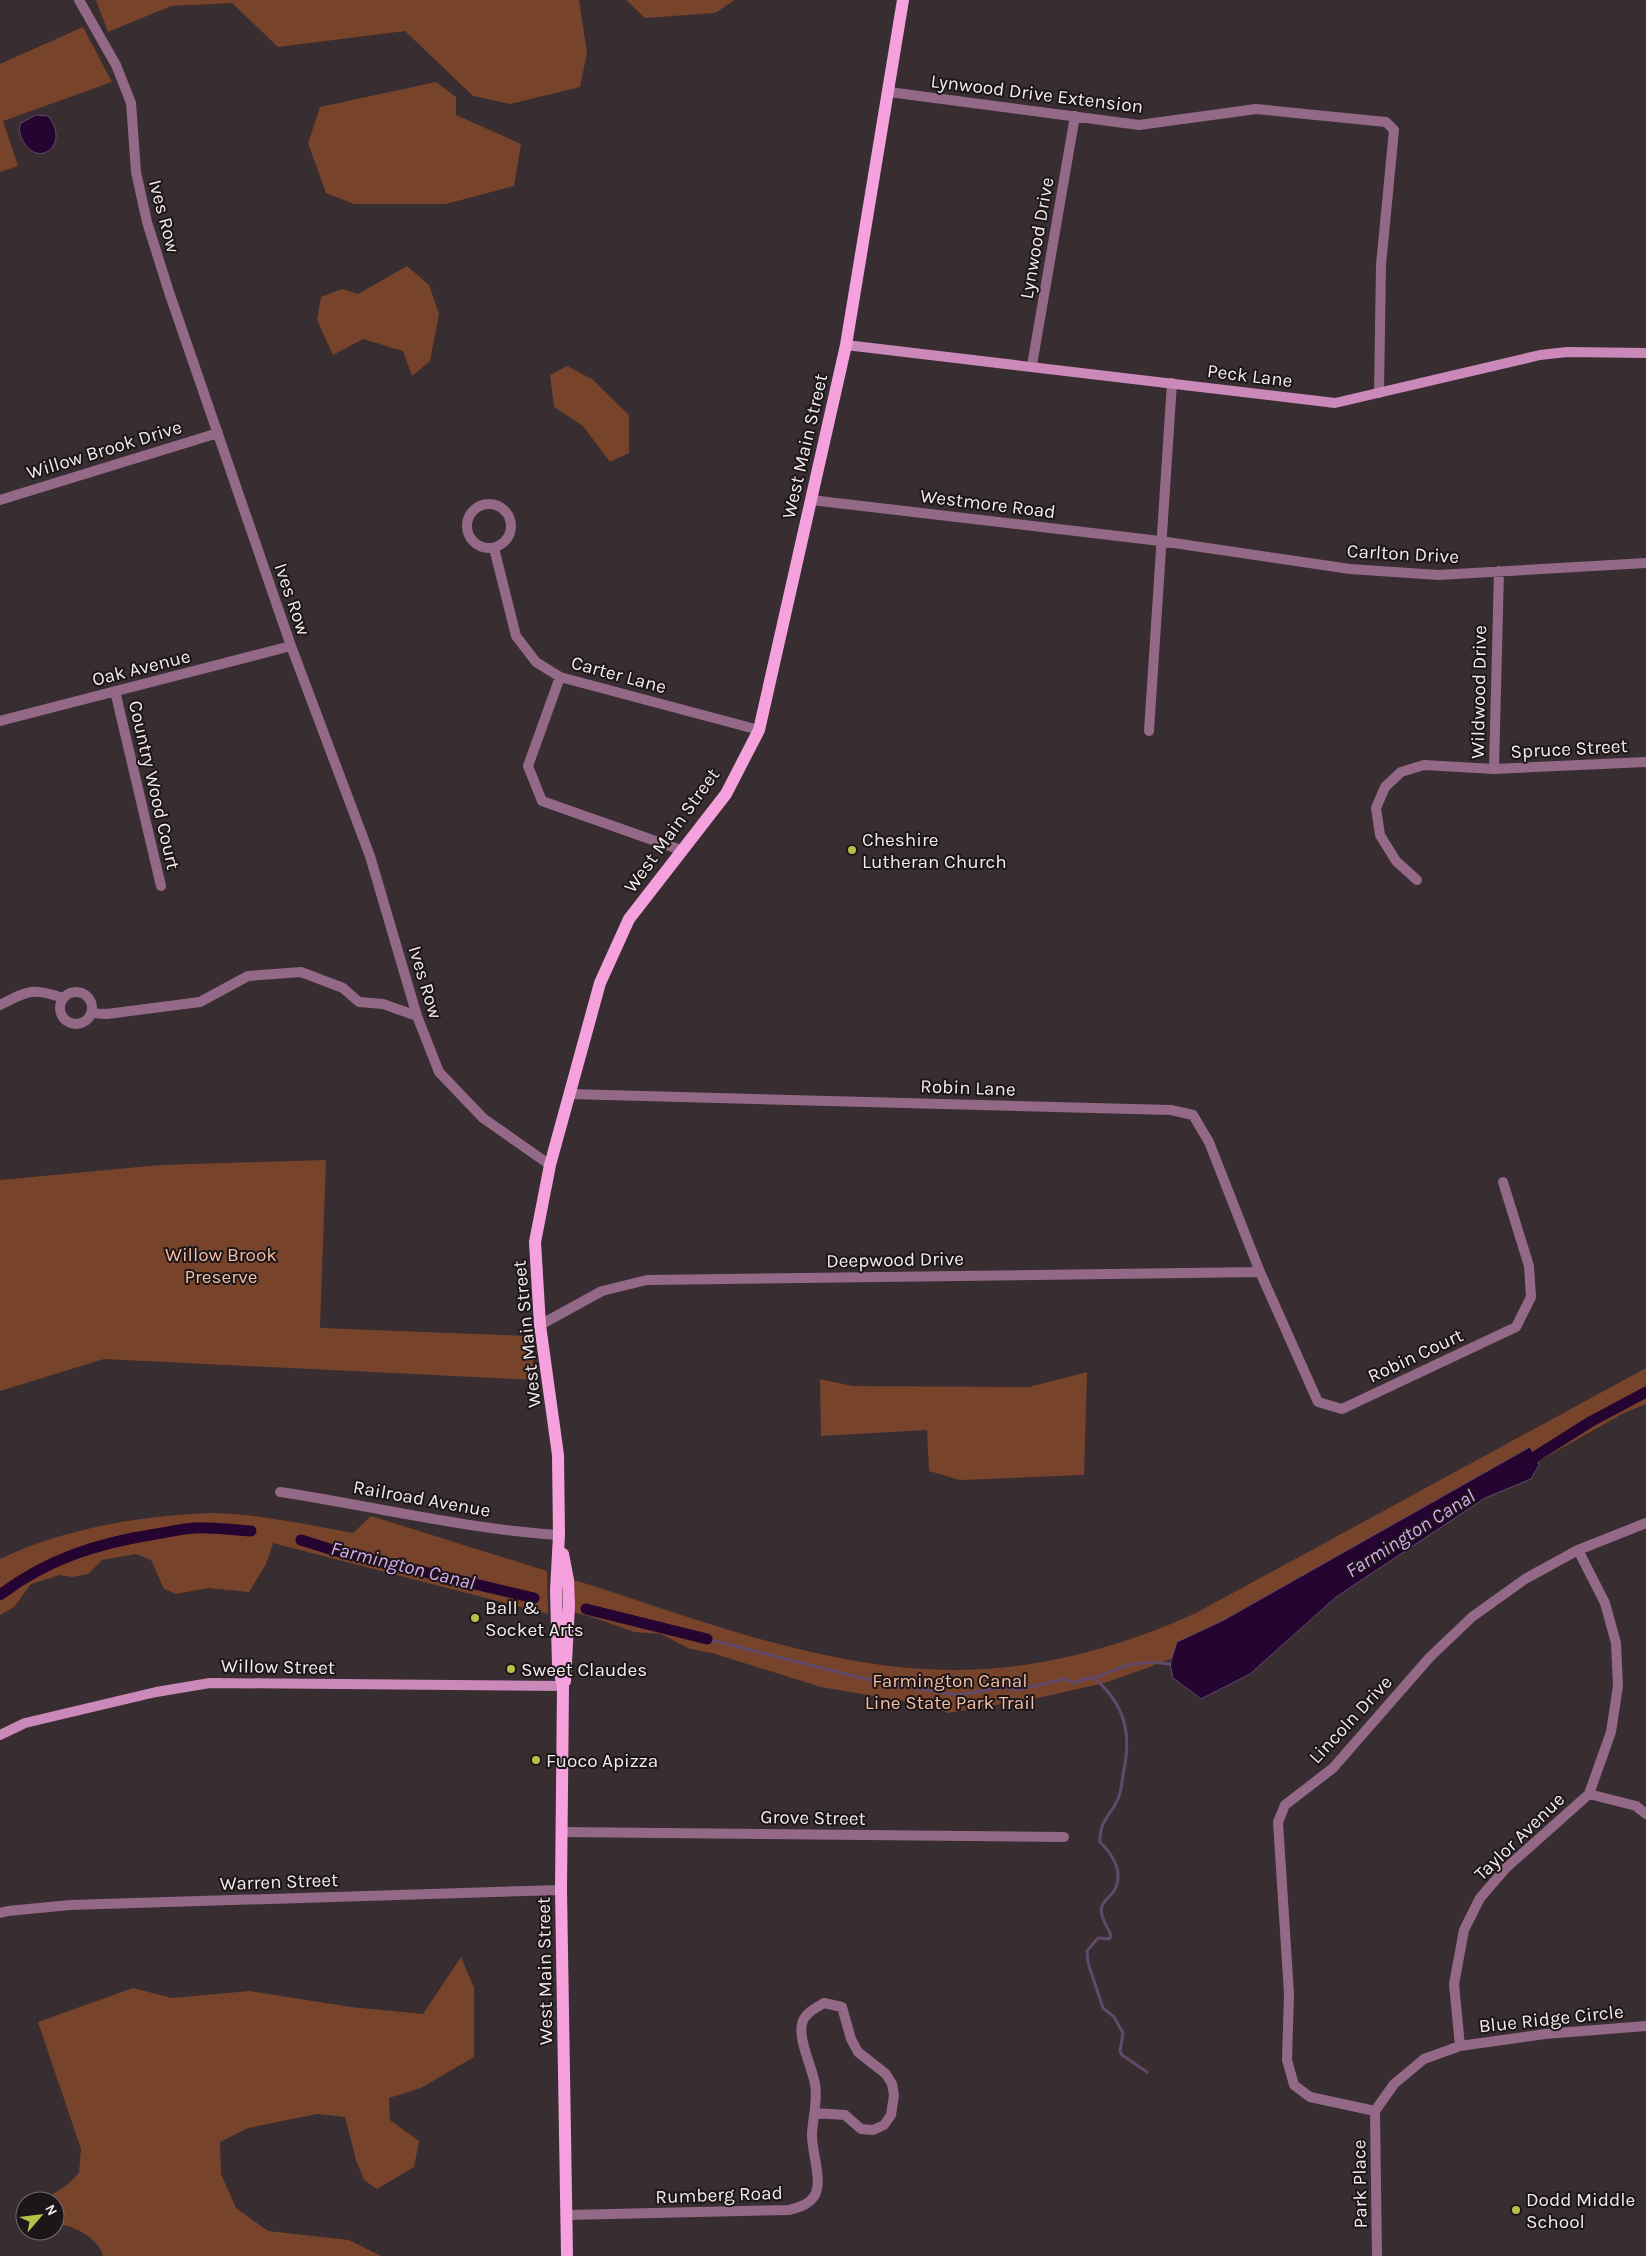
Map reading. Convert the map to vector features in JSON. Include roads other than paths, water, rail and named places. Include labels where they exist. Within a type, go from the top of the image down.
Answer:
[{"type":"main road","name":"West Main Street","points":[[567,2256],[561,1832],[562,1686],[566,1678],[569,1605],[568,1580],[559,1534],[558,1455],[540,1325],[536,1242],[550,1165],[600,983],[606,968],[629,919],[726,794],[759,730],[846,344],[903,0]]},
{"type":"street","name":"Ives Row","points":[[79,0],[116,65],[131,103],[136,172],[147,222],[169,292],[291,646],[370,856],[417,1016],[439,1072],[483,1118],[550,1165]]},
{"type":"street","name":"Lynwood Drive Extension","points":[[889,92],[1139,125],[1256,109],[1386,122],[1394,130],[1381,265],[1380,393]]},
{"type":"street","name":"Lynwood Drive","points":[[1032,365],[1075,116]]},
{"type":"street","name":"Peck Lane","points":[[846,344],[1335,403],[1540,355],[1567,352],[1646,353]]},
{"type":"street","points":[[1149,731],[1160,541],[1172,384]]},
{"type":"street","name":"Willow Brook Drive","points":[[0,500],[218,432]]},
{"type":"street","name":"Westmore Road","points":[[811,500],[1160,541]]},
{"type":"street","points":[[486,504],[493,504],[506,511],[511,525],[506,539],[494,548],[487,548],[474,543],[466,530],[468,516],[472,510],[486,504]]},
{"type":"street","name":"Carlton Drive","points":[[1160,541],[1350,569],[1438,575],[1646,562]]},
{"type":"street","name":"Carter Lane","points":[[494,548],[516,636],[536,662],[560,677],[759,730]]},
{"type":"street","name":"Wildwood Drive","points":[[1417,880],[1396,861],[1380,835],[1376,808],[1385,788],[1402,772],[1424,765],[1494,769],[1499,571]]},
{"type":"street","name":"Oak Avenue","points":[[0,721],[291,646]]},
{"type":"street","points":[[560,677],[528,766],[542,801],[681,850]]},
{"type":"street","name":"Country Wood Court","points":[[116,691],[161,886]]},
{"type":"street","name":"Spruce Street","points":[[1494,769],[1646,762]]},
{"type":"street","points":[[91,1014],[91,1004],[86,995],[71,992],[63,998],[60,1008],[64,1018],[67,1021],[81,1023],[91,1014],[107,1014],[200,1002],[248,976],[301,972],[343,988],[359,1002],[383,1004],[417,1016]]},
{"type":"street","points":[[0,1006],[26,991],[52,994],[63,998]]},
{"type":"street","name":"Robin Lane","points":[[569,1094],[1161,1109],[1193,1115],[1209,1142],[1260,1272]]},
{"type":"street","name":"Robin Court","points":[[1260,1272],[1318,1402],[1342,1409],[1516,1327],[1532,1297],[1529,1266],[1503,1182]]},
{"type":"street","name":"Deepwood Drive","points":[[540,1325],[602,1291],[647,1280],[1260,1272]]},
{"type":"street","name":"Railroad Avenue","points":[[280,1492],[367,1506],[474,1527],[559,1534]]},
{"type":"street","name":"Lincoln Drive","points":[[1375,2111],[1310,2097],[1294,2085],[1287,2060],[1289,1994],[1278,1822],[1285,1805],[1334,1768],[1430,1657],[1472,1617],[1525,1578],[1578,1550],[1646,1523]]},
{"type":"street","name":"Taylor Avenue","points":[[1460,2046],[1454,1984],[1464,1930],[1480,1898],[1506,1868],[1588,1794],[1611,1732],[1618,1686],[1616,1643],[1605,1603],[1578,1550]]},
{"type":"street","name":"Willow Street","points":[[0,1735],[25,1723],[156,1692],[210,1683],[562,1686]]},
{"type":"street","points":[[1588,1794],[1636,1806],[1646,1814]]},
{"type":"street","name":"Grove Street","points":[[561,1832],[1064,1837]]},
{"type":"street","name":"Warren Street","points":[[0,1914],[8,1911],[70,1905],[561,1890]]},
{"type":"street","name":"Rumberg Road","points":[[567,2215],[789,2210],[804,2206],[815,2194],[817,2182],[812,2134],[816,2086],[803,2042],[802,2024],[810,2011],[824,2003],[842,2007],[851,2039],[858,2052],[886,2074],[892,2084],[894,2095],[891,2115],[884,2125],[873,2130],[861,2129],[845,2115],[815,2113]]},
{"type":"street","name":"Blue Ridge Circle","points":[[1460,2046],[1545,2034],[1646,2026]]},
{"type":"street","points":[[1375,2111],[1394,2084],[1424,2059],[1460,2046]]},
{"type":"street","name":"Park Place","points":[[1375,2111],[1378,2256]]},
{"type":"water","points":[[36,115],[48,116],[54,126],[56,135],[50,150],[44,153],[37,153],[30,149],[23,141],[20,132],[21,123]]},
{"type":"water","points":[[1530,1447],[1539,1465],[1531,1479],[1485,1498],[1335,1598],[1250,1674],[1201,1699],[1173,1678],[1170,1664],[1177,1642],[1222,1621]]},
{"type":"waterway","name":"Farmington Canal","points":[[1522,1465],[1590,1422],[1646,1392]]},
{"type":"waterway","name":"Farmington Canal","points":[[0,1595],[18,1582],[55,1562],[114,1542],[194,1528],[251,1531]]},
{"type":"waterway","name":"Farmington Canal","points":[[301,1540],[336,1551],[534,1598]]},
{"type":"waterway","name":"Farmington Canal","points":[[586,1609],[707,1639]]},
{"type":"waterway","points":[[707,1639],[878,1682],[957,1695],[1005,1687],[1017,1690],[1064,1679],[1074,1683],[1094,1678],[1127,1665],[1152,1662],[1170,1664]]},
{"type":"waterway","points":[[1094,1678],[1105,1688],[1120,1710],[1124,1722],[1127,1747],[1119,1795],[1103,1824],[1100,1835],[1100,1842],[1113,1858],[1116,1865],[1118,1878],[1113,1893],[1103,1904],[1101,1910],[1111,1936],[1109,1939],[1098,1938],[1087,1951],[1088,1963],[1103,2008],[1114,2017],[1123,2033],[1120,2051],[1122,2055],[1147,2072]]},
{"type":"place","name":"Cheshire Lutheran Church","points":[[852,850]]},
{"type":"place","name":"Ball & Socket Arts","points":[[475,1618]]},
{"type":"place","name":"Sweet Claudes","points":[[511,1669]]},
{"type":"place","name":"Fuoco Apizza","points":[[536,1760]]},
{"type":"place","name":"Dodd Middle School","points":[[1516,2210]]},
{"type":"park label","name":"Willow Brook Preserve","points":[[221,1265]]},
{"type":"park label","name":"Farmington Canal Line State Park Trail","points":[[950,1691]]}]
